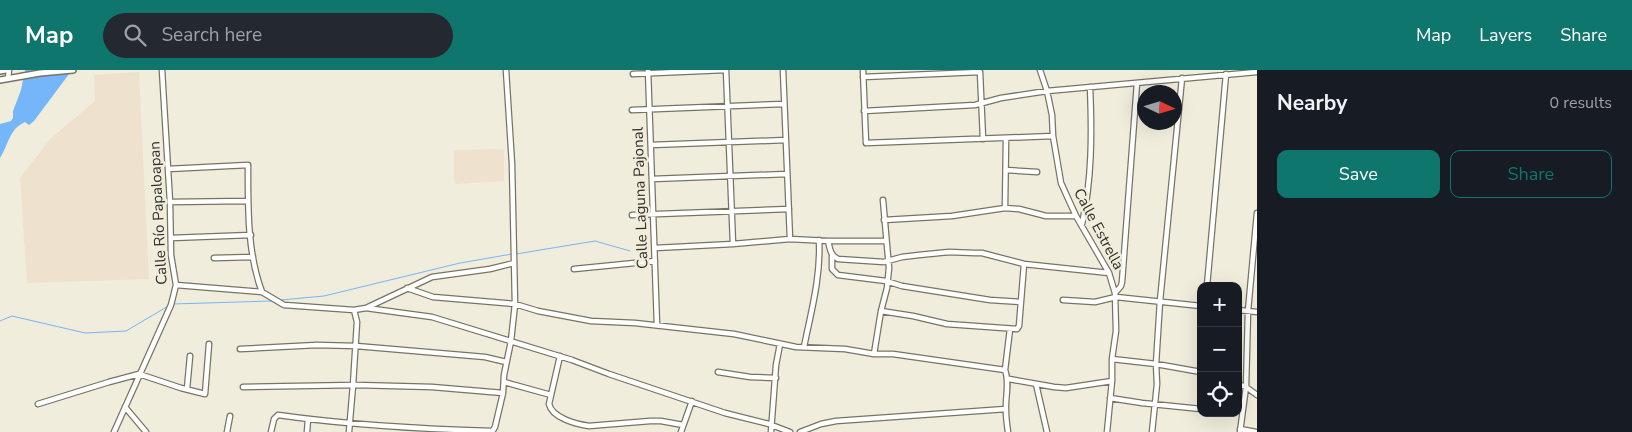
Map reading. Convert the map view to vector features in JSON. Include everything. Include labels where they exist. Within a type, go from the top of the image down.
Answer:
[{"type":"street","points":[[0,72],[8,70],[8,78]]},
{"type":"street","points":[[0,80],[73,70]]},
{"type":"street","name":"Calle Río Papaloapan","points":[[114,432],[171,304],[176,285],[171,255],[170,202],[162,70]]},
{"type":"street","points":[[271,432],[274,418],[278,415],[349,424],[492,432],[495,427],[503,393],[515,304],[512,164],[506,70]]},
{"type":"street","points":[[633,74],[726,70],[733,244]]},
{"type":"street","points":[[783,70],[790,239]]},
{"type":"street","points":[[863,70],[866,144],[1053,136]]},
{"type":"street","name":"Calle Estrella","points":[[1040,70],[1052,115],[1053,136],[1061,183],[1076,216],[1109,273],[1115,295],[1116,331],[1107,432]]},
{"type":"street","name":"Calle Laguna Pajonal","points":[[648,72],[658,326]]},
{"type":"street","points":[[863,77],[980,72],[983,139]]},
{"type":"street","points":[[864,111],[975,105],[1001,98],[1047,91],[1257,72]]},
{"type":"street","points":[[1207,282],[1226,74]]},
{"type":"street","points":[[1152,432],[1157,384],[1156,364],[1160,301],[1182,78]]},
{"type":"street","points":[[1115,295],[1122,282],[1137,83]]},
{"type":"street","points":[[1082,224],[1087,203],[1090,163],[1090,87]]},
{"type":"street","points":[[632,110],[784,104]]},
{"type":"street","points":[[1005,208],[1006,138]]},
{"type":"street","points":[[651,145],[786,140]]},
{"type":"street","points":[[168,170],[248,165],[248,201],[253,257],[255,274],[262,292]]},
{"type":"street","points":[[1006,170],[1037,172]]},
{"type":"street","points":[[652,179],[787,174]]},
{"type":"street","points":[[874,354],[880,311],[886,288],[888,261],[883,200]]},
{"type":"street","points":[[170,202],[248,201]]},
{"type":"street","points":[[884,220],[952,216],[1005,208],[1019,209],[1046,216],[1076,216]]},
{"type":"street","points":[[632,215],[789,209]]},
{"type":"street","points":[[1256,432],[1240,430],[1246,386],[1248,311],[1257,213]]},
{"type":"street","points":[[171,238],[251,235]]},
{"type":"street","points":[[655,248],[790,239],[886,241]]},
{"type":"street","points":[[804,347],[818,280],[819,240]]},
{"type":"street","points":[[828,241],[832,256],[832,269],[838,275],[886,281],[902,286],[990,300],[1020,302]]},
{"type":"street","points":[[832,256],[838,259],[880,262],[919,255],[975,252],[1024,264],[1109,273]]},
{"type":"street","points":[[214,258],[253,257]]},
{"type":"street","points":[[574,269],[656,262]]},
{"type":"street","points":[[176,285],[262,292],[284,305],[354,310],[366,308],[432,277],[484,270],[514,263]]},
{"type":"street","points":[[880,311],[947,324],[1018,328],[1024,264]]},
{"type":"street","points":[[407,288],[432,297],[515,304],[538,311],[591,321],[734,334],[780,344],[845,349],[874,354],[893,354],[1005,370]]},
{"type":"street","points":[[1063,300],[1096,302],[1115,295],[1197,306]]},
{"type":"street","points":[[366,308],[432,317],[560,356],[725,413],[772,425],[790,432]]},
{"type":"street","points":[[349,432],[357,322],[354,310]]},
{"type":"street","points":[[1242,310],[1257,312]]},
{"type":"street","points":[[1008,432],[1006,409],[1009,379],[1005,370],[1010,329]]},
{"type":"street","points":[[38,404],[139,374],[205,394],[209,344]]},
{"type":"street","points":[[771,432],[776,365],[780,344]]},
{"type":"street","points":[[240,349],[317,345],[356,346],[485,358],[506,362]]},
{"type":"street","points":[[187,390],[190,356]]},
{"type":"street","points":[[560,356],[549,404],[550,410],[556,414],[580,425],[589,426],[650,421],[684,425]]},
{"type":"street","points":[[1112,359],[1197,371]]},
{"type":"street","points":[[718,372],[750,377],[776,378]]},
{"type":"street","points":[[1009,379],[1066,388],[1112,381]]},
{"type":"street","points":[[504,382],[550,395]]},
{"type":"street","points":[[1036,384],[1047,432]]},
{"type":"street","points":[[1242,385],[1257,395]]},
{"type":"street","points":[[243,387],[432,387],[503,393]]},
{"type":"street","points":[[1110,398],[1197,409]]},
{"type":"street","points":[[682,432],[692,401]]},
{"type":"street","points":[[125,407],[146,432]]},
{"type":"street","points":[[800,432],[821,424],[836,421],[1006,409]]},
{"type":"street","points":[[227,432],[230,416]]},
{"type":"street","points":[[307,432],[308,420]]},
{"type":"shaded area","points":[[139,72],[149,279],[27,283],[20,178],[51,138],[95,101],[94,75]]},
{"type":"shaded area","points":[[504,149],[504,181],[455,184],[454,150]]},
{"type":"water","points":[[25,70],[72,70],[34,121],[29,125],[25,122],[12,133],[0,158],[0,124],[11,121],[13,118],[13,111],[21,90]]},
{"type":"waterway","points":[[516,254],[595,241],[630,251]]},
{"type":"waterway","points":[[281,300],[324,296],[460,263],[512,254]]},
{"type":"waterway","points":[[173,304],[272,301]]},
{"type":"waterway","points":[[0,321],[12,316],[85,333],[126,331],[170,305]]}]
